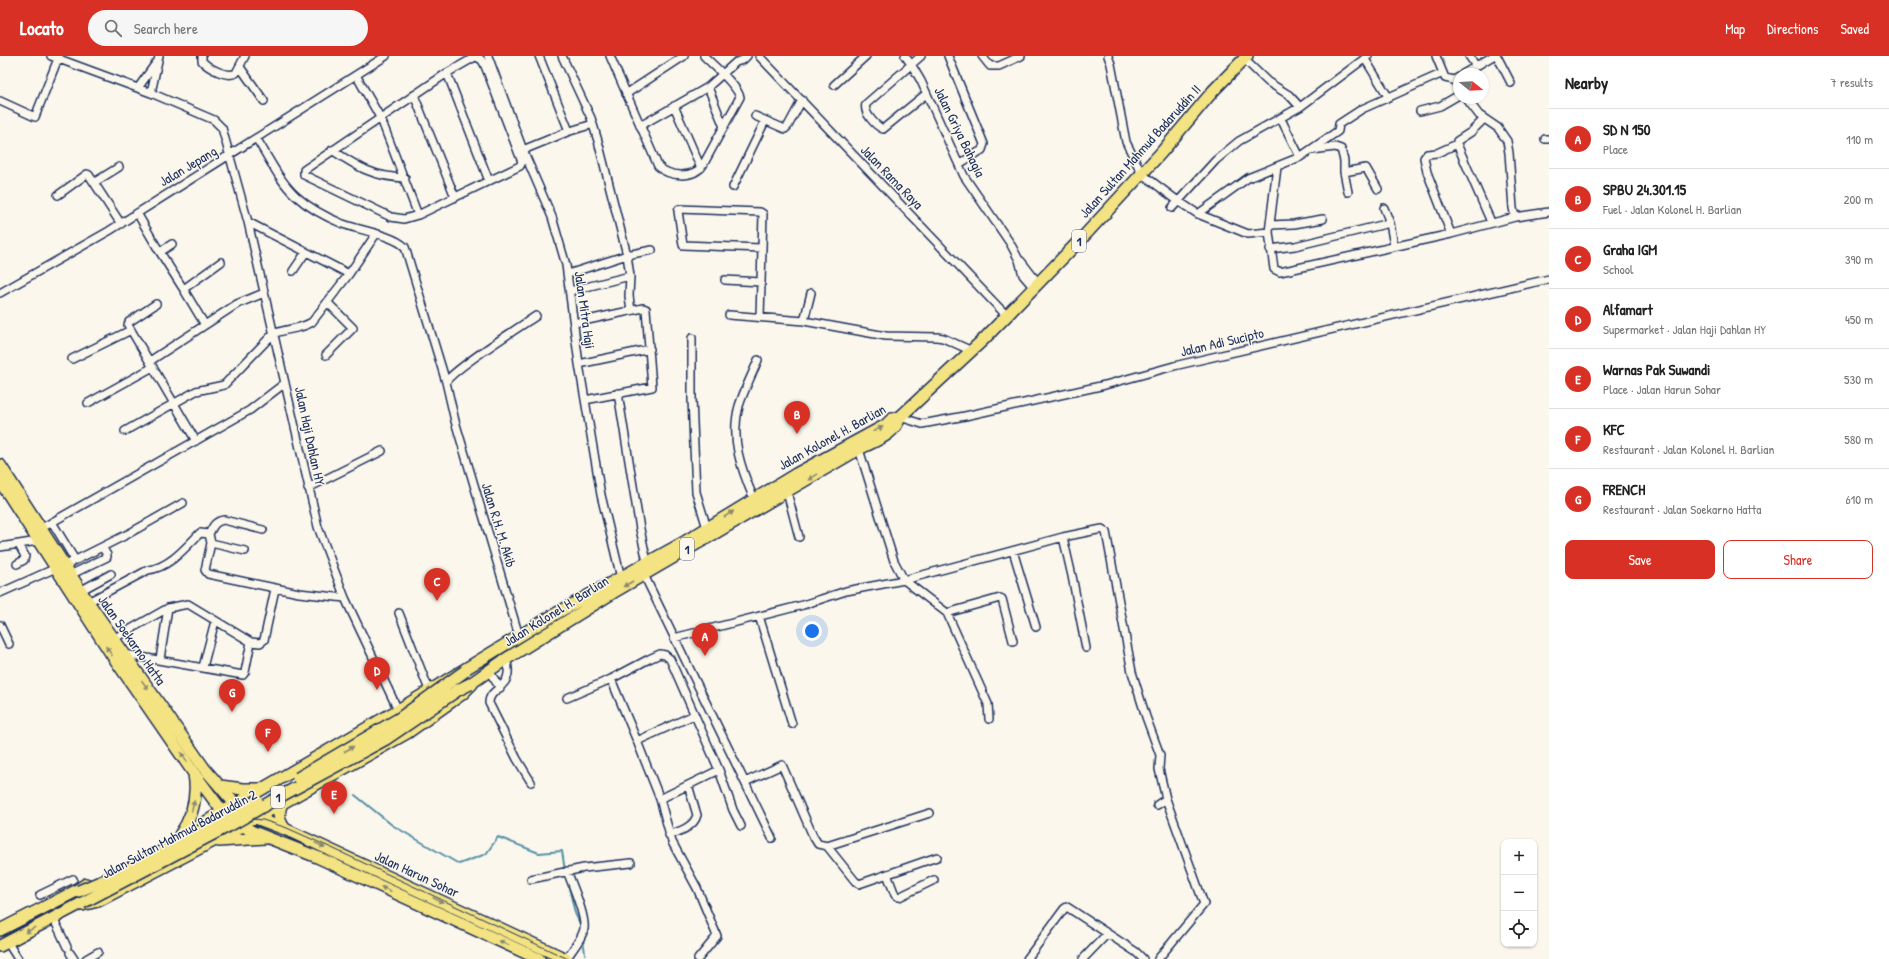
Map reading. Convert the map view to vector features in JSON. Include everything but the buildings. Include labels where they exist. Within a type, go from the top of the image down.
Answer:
[{"type":"highway","name":"Jalan Sultan Mahmud Badaruddin II","points":[[900,417],[972,351],[1036,285],[1142,174],[1213,91],[1246,57]]},
{"type":"highway","name":"Jalan Kolonel H. Barlian","points":[[465,670],[519,636],[707,528],[754,499],[833,459],[858,444],[891,432],[897,427],[900,417]]},
{"type":"highway","name":"Jalan Kolonel H. Barlian","points":[[471,683],[506,659],[644,575],[787,492],[833,459]]},
{"type":"highway","name":"Jalan Soekarno Hatta","points":[[0,465],[40,529],[110,652],[193,772],[223,812],[242,822]]},
{"type":"highway","name":"Jalan Soekarno Hatta","points":[[0,481],[38,541],[80,591],[204,768],[235,804],[256,818]]},
{"type":"highway","name":"1","points":[[235,804],[465,670]]},
{"type":"highway","name":"Jalan Sultan Mahmud Badaruddin 2","points":[[73,893],[119,874],[264,798],[382,729],[465,670]]},
{"type":"highway","name":"1","points":[[256,818],[407,733],[462,694],[471,683]]},
{"type":"highway","name":"Jalan Sultan Mahmud Badaruddin 2","points":[[4,944],[236,822],[278,797],[386,738],[471,683]]},
{"type":"highway","points":[[179,838],[188,823],[194,807],[196,785],[193,772]]},
{"type":"highway","points":[[279,779],[280,787],[287,800],[279,816],[280,822],[285,829]]},
{"type":"highway","points":[[220,786],[243,789],[261,789]]},
{"type":"highway","points":[[223,812],[235,804],[242,822],[256,818]]},
{"type":"highway","name":"1","points":[[0,930],[73,893],[89,882],[179,838],[223,812]]},
{"type":"highway","name":"Jalan Harun Sohar","points":[[256,818],[285,829],[525,946],[539,959]]},
{"type":"highway","points":[[206,822],[216,830],[218,834],[216,841],[272,838]]},
{"type":"highway","name":"1","points":[[80,904],[88,905],[98,901],[216,841],[242,822]]},
{"type":"highway","name":"Jalan Harun Sohar","points":[[242,822],[251,831],[272,838],[525,946],[566,959]]},
{"type":"street","points":[[202,56],[202,61],[205,64],[229,75],[236,73],[245,56]]},
{"type":"street","name":"Jalan Jepang","points":[[0,293],[121,224],[386,56]]},
{"type":"street","name":"Jalan Mitra Haji","points":[[488,56],[523,150],[552,217],[568,274],[579,364],[601,495],[621,578]]},
{"type":"street","points":[[539,56],[569,131]]},
{"type":"street","points":[[562,56],[593,124],[627,255],[630,276],[629,296],[631,311]]},
{"type":"street","points":[[626,94],[684,56]]},
{"type":"street","points":[[613,57],[626,94],[658,166],[666,173],[687,175],[701,168],[740,97],[738,92],[724,75],[704,56]]},
{"type":"street","points":[[640,126],[708,87],[724,75],[737,59],[743,60],[747,56]]},
{"type":"street","name":"Jalan Rama Raya","points":[[759,56],[1006,315]]},
{"type":"street","points":[[834,85],[866,56]]},
{"type":"street","name":"Jalan Griya Bahagia","points":[[904,56],[911,64],[964,176],[1010,243],[1019,260],[1023,275],[1036,285]]},
{"type":"street","points":[[921,56],[866,104],[866,112],[879,127],[885,128],[926,94]]},
{"type":"street","points":[[948,56],[984,144],[982,150],[959,164]]},
{"type":"street","points":[[982,56],[990,66],[999,66],[1021,56]]},
{"type":"street","points":[[1108,56],[1111,64],[1126,142],[1142,174],[1198,214],[1248,234],[1269,228],[1323,218]]},
{"type":"street","points":[[1436,56],[1447,79],[1453,78]]},
{"type":"street","points":[[1469,56],[1476,66]]},
{"type":"street","points":[[1473,68],[1493,56]]},
{"type":"street","points":[[1497,56],[1510,83]]},
{"type":"street","points":[[0,101],[36,117],[56,57]]},
{"type":"street","name":"Jalan Haji Dahlan HY","points":[[56,57],[151,93],[214,120],[222,128],[248,222],[318,527],[345,598],[398,710]]},
{"type":"street","points":[[1246,57],[1268,82],[1289,95],[1300,107]]},
{"type":"street","points":[[1172,208],[1216,160],[1239,141],[1281,119],[1300,107],[1367,57],[1389,98]]},
{"type":"street","points":[[479,58],[495,92],[522,164],[418,215],[404,219],[391,217],[304,175],[304,170],[332,150],[381,119],[414,95],[470,59],[479,58]]},
{"type":"street","points":[[138,88],[158,59]]},
{"type":"street","points":[[151,93],[158,59]]},
{"type":"street","points":[[240,67],[264,101]]},
{"type":"street","points":[[447,73],[488,181]]},
{"type":"street","points":[[1198,214],[1248,178],[1300,157],[1312,150],[1338,132],[1341,122],[1362,109],[1443,73]]},
{"type":"street","points":[[356,75],[381,119],[418,215]]},
{"type":"street","points":[[708,87],[724,127]]},
{"type":"street","points":[[414,95],[455,197]]},
{"type":"street","points":[[1420,111],[1440,106],[1453,98]]},
{"type":"street","points":[[755,116],[784,129],[788,126],[802,100]]},
{"type":"street","points":[[1471,104],[1484,119],[1498,128],[1507,141],[1512,208],[1515,217]]},
{"type":"street","points":[[674,106],[701,168]]},
{"type":"street","points":[[1281,119],[1300,157]]},
{"type":"street","points":[[1451,234],[1427,172],[1424,158],[1427,154],[1437,153],[1457,144],[1457,141],[1471,132],[1484,119]]},
{"type":"street","points":[[733,187],[765,121]]},
{"type":"street","points":[[523,150],[569,131],[593,124]]},
{"type":"street","name":"Jalan R.H. M. Akib","points":[[256,138],[295,195],[308,206],[343,224],[376,234],[405,247],[446,382],[455,421],[519,636]]},
{"type":"street","points":[[1457,144],[1491,222]]},
{"type":"street","points":[[1312,150],[1335,147],[1341,149],[1348,192]]},
{"type":"street","points":[[332,150],[368,171],[386,177],[405,178]]},
{"type":"street","points":[[95,182],[119,167]]},
{"type":"street","points":[[1276,167],[1269,228],[1270,249],[1274,269],[1280,272],[1451,234],[1491,222],[1549,212]]},
{"type":"street","points":[[1344,172],[1366,168],[1378,189]]},
{"type":"street","points":[[58,195],[87,174],[91,176],[121,224]]},
{"type":"street","points":[[1384,208],[1390,223],[1394,246]]},
{"type":"street","points":[[760,318],[763,214],[760,212],[679,209],[678,211],[683,245],[761,248]]},
{"type":"street","points":[[137,213],[205,325]]},
{"type":"street","points":[[248,222],[349,274]]},
{"type":"street","points":[[1270,249],[1295,246],[1390,223]]},
{"type":"street","points":[[125,431],[200,389],[224,385],[273,334],[280,331],[304,327],[312,322],[328,303],[376,234]]},
{"type":"street","points":[[158,249],[163,250],[172,244]]},
{"type":"street","points":[[568,274],[627,255],[652,250]]},
{"type":"street","points":[[293,271],[306,252]]},
{"type":"street","points":[[184,290],[186,286],[221,262]]},
{"type":"street","points":[[570,291],[630,276]]},
{"type":"street","name":"Jalan Adi Sucipto","points":[[900,417],[922,424],[972,414],[1105,385],[1174,366],[1549,279]]},
{"type":"street","points":[[726,280],[761,282]]},
{"type":"street","points":[[88,403],[152,364],[205,325],[237,304],[264,293]]},
{"type":"street","points":[[804,321],[811,293]]},
{"type":"street","points":[[326,355],[353,328],[328,303]]},
{"type":"street","points":[[156,304],[129,322],[128,325],[196,441]]},
{"type":"street","points":[[574,324],[643,308],[646,309],[652,387],[585,400]]},
{"type":"street","points":[[729,315],[804,321],[877,335],[943,338],[972,351]]},
{"type":"street","points":[[446,382],[459,370],[498,341],[536,316]]},
{"type":"street","points":[[72,359],[131,330]]},
{"type":"street","points":[[692,338],[692,399],[696,492],[707,528]]},
{"type":"street","points":[[579,364],[650,349]]},
{"type":"street","points":[[754,499],[741,466],[735,430],[739,407],[758,360]]},
{"type":"street","points":[[40,529],[250,410],[285,383]]},
{"type":"street","points":[[618,393],[640,529],[647,562]]},
{"type":"street","points":[[858,444],[894,561],[904,580],[947,613],[988,704],[989,719]]},
{"type":"street","points":[[308,488],[382,451]]},
{"type":"street","points":[[787,492],[799,537]]},
{"type":"street","points":[[63,570],[75,560],[128,534],[184,503]]},
{"type":"street","points":[[263,530],[224,520],[218,521],[214,524],[209,534],[211,543],[205,570],[208,574],[275,589],[318,596],[345,598]]},
{"type":"street","points":[[52,522],[75,560]]},
{"type":"street","points":[[674,638],[846,591],[904,580],[1101,528],[1106,532],[1132,672],[1160,755],[1159,769],[1166,798],[1204,904],[1158,959]]},
{"type":"street","points":[[88,602],[148,570],[159,568],[188,545],[200,533],[209,534]]},
{"type":"street","points":[[1063,537],[1086,648]]},
{"type":"street","points":[[0,547],[38,541]]},
{"type":"street","points":[[211,543],[245,551]]},
{"type":"street","points":[[17,564],[24,560],[25,556],[19,545]]},
{"type":"street","points":[[0,593],[63,570],[107,557],[104,550]]},
{"type":"street","points":[[1013,551],[1036,627]]},
{"type":"street","points":[[80,591],[111,574]]},
{"type":"street","points":[[644,575],[772,838]]},
{"type":"street","points":[[113,639],[168,608],[188,604],[251,642],[260,643],[264,640],[275,589]]},
{"type":"street","points":[[947,613],[1000,598],[1002,599],[1013,641]]},
{"type":"street","points":[[160,659],[168,608]]},
{"type":"street","points":[[399,613],[429,690]]},
{"type":"street","points":[[759,616],[792,724]]},
{"type":"street","points":[[203,667],[215,620]]},
{"type":"street","points":[[0,625],[9,644]]},
{"type":"street","points":[[124,654],[243,674],[246,672],[251,642]]},
{"type":"street","points":[[567,698],[611,679],[649,658],[660,654],[665,655],[670,659],[719,770],[733,810],[741,826]]},
{"type":"street","points":[[506,659],[509,671],[505,683],[490,697],[489,703],[517,759],[531,782]]},
{"type":"street","points":[[488,671],[500,688]]},
{"type":"street","points":[[611,679],[638,740],[660,799],[669,835],[697,888],[717,936],[698,959]]},
{"type":"street","points":[[638,740],[694,715]]},
{"type":"street","points":[[745,782],[782,765],[812,836],[818,844],[827,846],[930,813]]},
{"type":"street","points":[[660,799],[719,770]]},
{"type":"street","points":[[669,835],[691,825],[696,819],[697,814],[688,785]]},
{"type":"street","points":[[1157,805],[1166,798]]},
{"type":"street","points":[[827,846],[858,884],[937,857]]},
{"type":"street","points":[[531,879],[584,868],[631,863]]},
{"type":"street","points":[[566,872],[576,894],[583,931],[566,959]]},
{"type":"street","points":[[887,874],[895,895],[899,897],[934,880]]},
{"type":"street","points":[[40,895],[73,879]]},
{"type":"street","points":[[62,884],[73,893]]},
{"type":"street","points":[[1027,959],[1065,907],[1068,907],[1136,952],[1144,959]]},
{"type":"street","points":[[53,917],[70,953]]},
{"type":"street","points":[[1083,959],[1107,934]]},
{"type":"street","points":[[4,944],[18,959]]},
{"type":"street","points":[[86,959],[98,952]]},
{"type":"waterway","points":[[355,795],[392,825],[459,864],[486,854],[498,837],[539,853],[562,851],[565,871]]},
{"type":"waterway","points":[[567,879],[575,913],[581,926]]},
{"type":"waterway","points":[[583,938],[585,954]]},
{"type":"tram line","points":[[0,937],[212,828],[233,821],[253,819],[263,820],[287,828],[568,959]]},
{"type":"place","name":"SPBU 24.301.15","points":[[797,434]]},
{"type":"place","name":"Graha IGM","points":[[437,601]]},
{"type":"place","name":"SD N 150","points":[[705,656]]},
{"type":"place","name":"Alfamart","points":[[377,690]]},
{"type":"place","name":"FRENCH","points":[[232,712]]},
{"type":"place","name":"KFC","points":[[268,752]]},
{"type":"place","name":"Warnas Pak Suwandi","points":[[334,814]]}]
